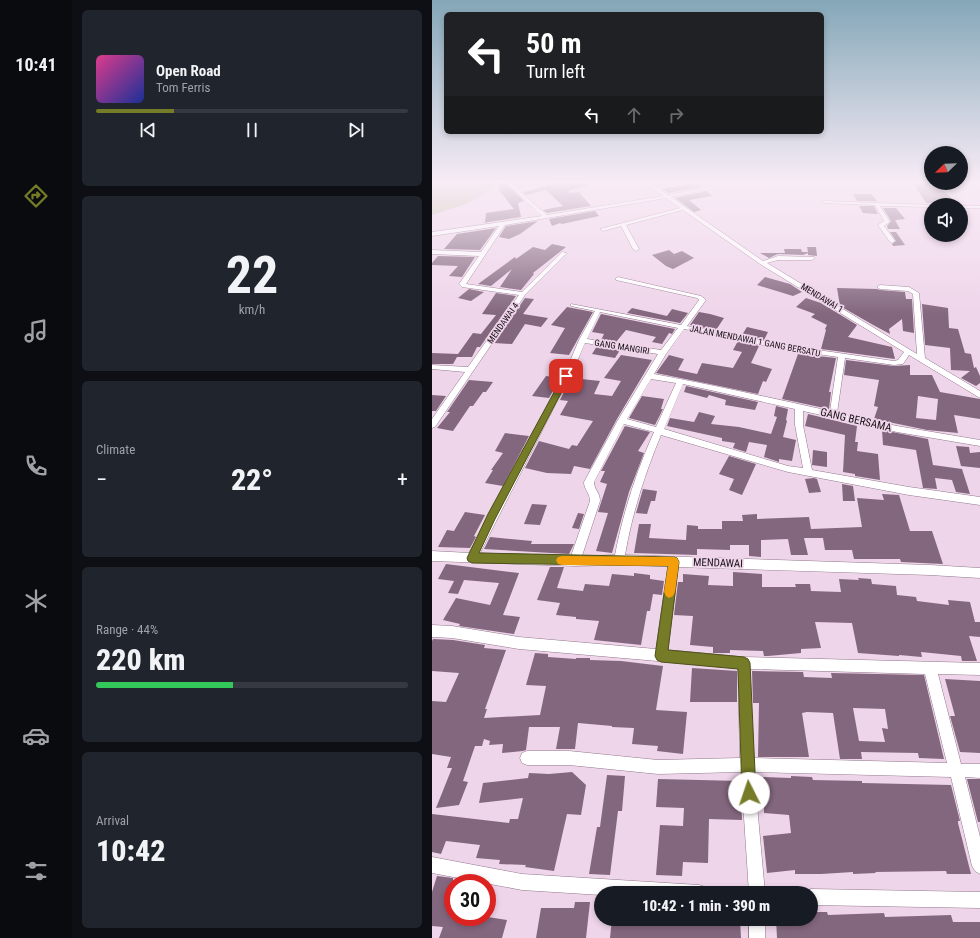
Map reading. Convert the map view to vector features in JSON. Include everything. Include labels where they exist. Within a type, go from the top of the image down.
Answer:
[{"type":"street","points":[[432,234],[483,227]]},
{"type":"street","name":"MENDAWAI 4","points":[[432,425],[435,415],[471,370],[523,294],[462,285],[462,282],[501,227]]},
{"type":"street","points":[[603,229],[612,227]]},
{"type":"street","points":[[624,227],[636,249]]},
{"type":"street","name":"MENDAWAI 1","points":[[709,227],[762,262],[980,395]]},
{"type":"street","points":[[882,227],[892,241]]},
{"type":"street","points":[[432,252],[481,254]]},
{"type":"street","points":[[523,294],[564,253]]},
{"type":"street","points":[[762,262],[778,258],[812,258]]},
{"type":"street","points":[[575,561],[595,501],[595,495],[588,484],[622,420],[663,353],[703,300],[701,298],[618,279]]},
{"type":"street","points":[[880,287],[909,290],[916,293],[921,359]]},
{"type":"street","name":"JALAN MENDAWAI 1 GANG BERSATU","points":[[573,305],[776,346],[842,357],[894,363],[900,362],[908,352]]},
{"type":"street","name":"GANG MANGIRI","points":[[472,558],[491,517],[570,369],[582,340],[598,311]]},
{"type":"street","name":"GANG MANGIRI","points":[[582,340],[663,353]]},
{"type":"street","points":[[833,415],[842,357]]},
{"type":"street","points":[[432,367],[471,370]]},
{"type":"street","name":"GANG BERSAMA","points":[[650,376],[681,381],[799,406],[900,431],[980,443]]},
{"type":"street","points":[[619,560],[630,510],[646,462],[658,430],[681,381]]},
{"type":"street","points":[[799,406],[799,425],[808,472]]},
{"type":"street","points":[[622,420],[788,469],[909,491],[980,501]]},
{"type":"street","name":"MENDAWAI","points":[[432,556],[575,561],[619,560],[980,573]]},
{"type":"street","points":[[661,656],[674,562]]},
{"type":"street","points":[[432,631],[452,632],[519,642],[744,663],[980,669]]},
{"type":"street","points":[[744,663],[747,765],[756,886]]},
{"type":"street","points":[[930,668],[980,866]]},
{"type":"street","points":[[527,758],[569,758],[658,767],[747,765],[980,771]]},
{"type":"street","points":[[432,865],[522,882],[594,886]]},
{"type":"street","points":[[818,897],[980,900]]},
{"type":"street","points":[[757,926],[757,938]]},
{"type":"building","points":[[506,227],[530,227],[520,234],[509,239],[499,237]]},
{"type":"building","points":[[887,227],[899,227],[900,229],[888,229]]},
{"type":"building","points":[[496,228],[480,250],[444,249],[457,234]]},
{"type":"building","points":[[890,232],[896,232],[905,245],[893,246],[892,244],[896,241]]},
{"type":"building","points":[[552,244],[566,247],[533,273],[534,274],[521,290],[500,287],[512,269],[491,286],[478,284],[515,257],[516,259],[533,247],[545,250]]},
{"type":"building","points":[[807,247],[816,247],[817,256],[808,255],[808,253],[803,255],[778,254],[769,258],[760,253],[785,253],[784,249],[801,249],[802,252],[808,252]]},
{"type":"building","points":[[669,250],[674,254],[682,251],[694,258],[673,269],[666,266],[652,255]]},
{"type":"building","points":[[438,256],[475,257],[462,277],[449,276],[458,266],[432,265]]},
{"type":"building","points":[[765,277],[790,284],[802,292],[793,296],[757,285]]},
{"type":"building","points":[[837,288],[877,289],[905,292],[906,299],[912,299],[914,333],[903,331],[902,319],[889,329],[890,334],[840,306]]},
{"type":"building","points":[[469,289],[484,292],[471,301],[458,298]]},
{"type":"building","points":[[496,293],[516,296],[480,347],[477,347],[472,357],[457,357],[453,364],[432,364],[432,353],[458,354],[473,333],[481,334],[496,315],[482,314]]},
{"type":"building","points":[[525,298],[534,299],[523,314],[548,318],[541,327],[525,324],[512,344],[494,343]]},
{"type":"building","points":[[806,298],[821,303],[857,325],[848,337],[892,347],[895,359],[821,349],[827,325],[811,317],[815,314],[796,307]]},
{"type":"building","points":[[922,304],[948,308],[949,328],[958,329],[965,353],[971,354],[974,368],[976,367],[980,376],[980,383],[976,386],[961,378],[970,371],[951,370],[950,348],[925,345]]},
{"type":"building","points":[[567,307],[593,312],[569,355],[550,353],[565,328],[551,325]]},
{"type":"building","points":[[632,308],[667,316],[672,309],[688,313],[680,323],[627,313]]},
{"type":"building","points":[[699,312],[724,318],[716,330],[690,325]]},
{"type":"building","points":[[601,314],[675,329],[672,334],[669,333],[662,344],[652,342],[656,337],[626,330],[616,342],[601,340],[604,334],[592,332]]},
{"type":"building","points":[[747,327],[768,332],[764,340],[742,335]]},
{"type":"building","points":[[738,341],[759,346],[751,363],[772,369],[766,382],[763,381],[758,394],[656,373],[669,355],[684,359],[678,370],[697,374],[702,363],[733,368],[742,352],[733,350]]},
{"type":"building","points":[[597,346],[620,350],[615,358],[592,354]]},
{"type":"building","points":[[798,354],[836,358],[829,392],[831,392],[829,409],[782,399]]},
{"type":"building","points":[[621,355],[652,360],[617,419],[590,469],[574,466],[571,474],[547,473],[525,468],[539,441],[569,449],[572,445],[577,446],[593,421],[560,415],[568,401],[560,400],[572,378],[600,381],[594,394],[612,396],[621,381],[604,378]]},
{"type":"building","points":[[846,360],[894,366],[910,365],[910,375],[932,375],[940,392],[980,399],[980,419],[954,415],[958,433],[927,430],[874,419],[878,407],[874,406],[879,380],[844,375]],"holes":[[[918,396],[938,399],[936,420],[916,418]]]},
{"type":"building","points":[[546,376],[560,378],[549,398],[532,396]]},
{"type":"building","points":[[469,380],[493,382],[486,392],[483,392],[473,406],[470,406],[453,431],[437,428],[450,412],[447,412]]},
{"type":"building","points":[[686,386],[758,402],[755,410],[725,405],[726,400],[709,395],[707,398],[684,392]]},
{"type":"building","points":[[432,395],[446,396],[436,411],[432,411]]},
{"type":"building","points":[[642,396],[664,399],[661,409],[663,409],[655,425],[629,418]]},
{"type":"building","points":[[776,406],[788,409],[783,437],[796,440],[792,461],[779,459],[779,462],[764,457],[767,445],[749,442],[746,452],[733,448],[735,443],[722,441],[722,438],[667,426],[670,418],[694,422],[699,412],[715,416],[711,424],[739,427],[771,434],[777,417],[774,416]]},
{"type":"building","points":[[808,414],[857,426],[855,442],[858,442],[857,451],[878,454],[880,480],[855,476],[855,474],[843,472],[845,435],[805,426]]},
{"type":"building","points":[[625,426],[650,432],[638,451],[644,453],[629,492],[612,553],[596,551],[608,513],[598,512],[607,484],[600,482],[605,471],[601,471]]},
{"type":"building","points":[[882,430],[928,439],[933,465],[962,469],[970,494],[956,492],[952,480],[935,478],[937,489],[923,488],[916,450],[883,445]]},
{"type":"building","points":[[505,433],[529,436],[503,486],[485,483],[493,470],[491,470],[503,453],[495,451]]},
{"type":"building","points":[[956,446],[969,447],[970,453],[980,452],[980,468],[961,466]]},
{"type":"building","points":[[813,450],[827,452],[827,467],[812,465]]},
{"type":"building","points":[[729,456],[756,464],[742,495],[729,490],[734,479],[719,474]]},
{"type":"building","points":[[805,479],[817,479],[821,492],[809,493]]},
{"type":"building","points":[[842,484],[853,486],[855,501],[843,501]]},
{"type":"building","points":[[643,489],[657,491],[655,501],[651,501],[647,514],[636,513]]},
{"type":"building","points":[[882,494],[899,495],[910,531],[932,531],[943,564],[901,562],[900,559],[854,559],[852,550],[825,550],[823,538],[804,538],[808,555],[791,555],[788,539],[761,540],[761,557],[749,556],[749,545],[730,545],[730,550],[697,549],[697,555],[634,553],[639,524],[651,524],[649,538],[686,540],[687,525],[698,526],[698,529],[722,529],[722,521],[743,521],[742,515],[757,514],[757,519],[809,517],[811,529],[862,527],[857,498],[884,500]]},
{"type":"building","points":[[532,504],[547,505],[540,525],[524,524]]},
{"type":"building","points":[[465,512],[485,515],[474,536],[476,537],[470,548],[438,547],[447,530],[454,531]]},
{"type":"building","points":[[578,513],[584,514],[579,529],[572,528]]},
{"type":"building","points":[[490,537],[532,541],[531,544],[574,544],[569,554],[484,549]]},
{"type":"building","points":[[446,564],[519,573],[503,615],[520,617],[514,634],[459,626],[460,624],[443,620],[456,598],[490,605],[499,583],[464,580],[458,594],[448,593],[454,581],[438,579]]},
{"type":"building","points":[[550,567],[564,567],[557,588],[583,591],[585,584],[609,586],[612,574],[634,576],[634,573],[650,575],[650,579],[664,581],[662,595],[653,594],[650,611],[647,611],[641,645],[594,640],[599,621],[556,615],[560,603],[537,600]]},
{"type":"building","points":[[733,572],[762,574],[762,587],[796,587],[795,584],[810,584],[811,591],[841,592],[839,579],[859,580],[858,578],[871,579],[872,584],[896,586],[897,595],[916,597],[917,601],[949,605],[948,600],[970,602],[975,622],[980,622],[980,637],[969,636],[977,661],[962,661],[961,656],[921,652],[922,657],[858,653],[852,623],[815,622],[821,648],[801,649],[801,653],[764,656],[763,651],[730,650],[730,653],[713,653],[713,647],[690,645],[693,616],[674,615],[678,582],[683,582],[683,574],[709,576],[708,585],[733,586]]},
{"type":"building","points":[[433,639],[453,640],[485,645],[484,648],[506,650],[485,709],[487,709],[484,718],[540,715],[546,686],[526,685],[535,653],[548,654],[548,657],[576,659],[590,658],[590,660],[621,661],[663,666],[656,710],[687,712],[683,754],[657,751],[658,746],[632,744],[634,728],[578,723],[575,749],[556,749],[560,727],[529,727],[526,750],[502,753],[503,744],[489,745],[490,741],[484,739],[482,746],[475,746],[463,781],[468,782],[459,805],[436,808],[452,768],[447,768],[451,757],[432,754],[432,701],[446,702],[459,673],[432,671]]},
{"type":"building","points":[[692,668],[737,671],[737,702],[690,702]]},
{"type":"building","points":[[752,671],[803,672],[804,677],[832,678],[831,673],[924,675],[944,759],[919,758],[918,753],[861,752],[862,759],[840,759],[833,713],[807,712],[802,713],[809,757],[758,757],[759,703],[753,703]],"holes":[[[853,708],[885,709],[888,729],[882,728],[885,742],[859,741]]]},
{"type":"building","points":[[945,679],[980,681],[980,753],[960,752],[950,716],[955,716]]},
{"type":"building","points":[[572,772],[586,785],[581,815],[567,814],[554,871],[525,867],[526,865],[499,864],[500,860],[476,858],[480,845],[446,841],[441,854],[432,852],[432,814],[509,823],[510,819],[518,819],[523,798],[479,803],[483,783],[528,778],[529,773],[549,774]]},
{"type":"building","points":[[607,775],[625,776],[622,811],[618,811],[610,875],[589,874],[597,827],[600,827]]},
{"type":"building","points":[[791,776],[812,777],[813,780],[862,781],[862,783],[951,785],[960,821],[958,821],[958,823],[971,874],[947,874],[946,871],[795,874],[795,870],[767,873],[763,836],[791,833],[789,815],[764,813],[763,777],[791,778]]},
{"type":"building","points":[[658,779],[740,781],[742,820],[709,819],[708,863],[683,862],[682,876],[656,875],[660,825],[683,826],[684,808],[656,807]]},
{"type":"building","points":[[967,779],[980,779],[980,822],[978,822]]},
{"type":"building","points":[[437,876],[444,877],[444,926],[496,926],[496,918],[507,920],[502,938],[439,938],[443,927],[432,926],[432,892]]},
{"type":"building","points":[[575,902],[590,902],[586,938],[536,938],[541,908],[574,908]]},
{"type":"building","points":[[818,912],[827,912],[828,915],[884,913],[885,917],[951,915],[953,922],[980,922],[980,938],[777,938],[776,926],[818,926]]},
{"type":"building","points":[[611,926],[740,926],[741,938],[610,938]]},
{"type":"slow traffic","points":[[562,560],[674,562],[669,592]]},
{"type":"route","points":[[566,376],[491,517],[472,558],[674,562],[661,656],[744,663],[749,793]]}]
